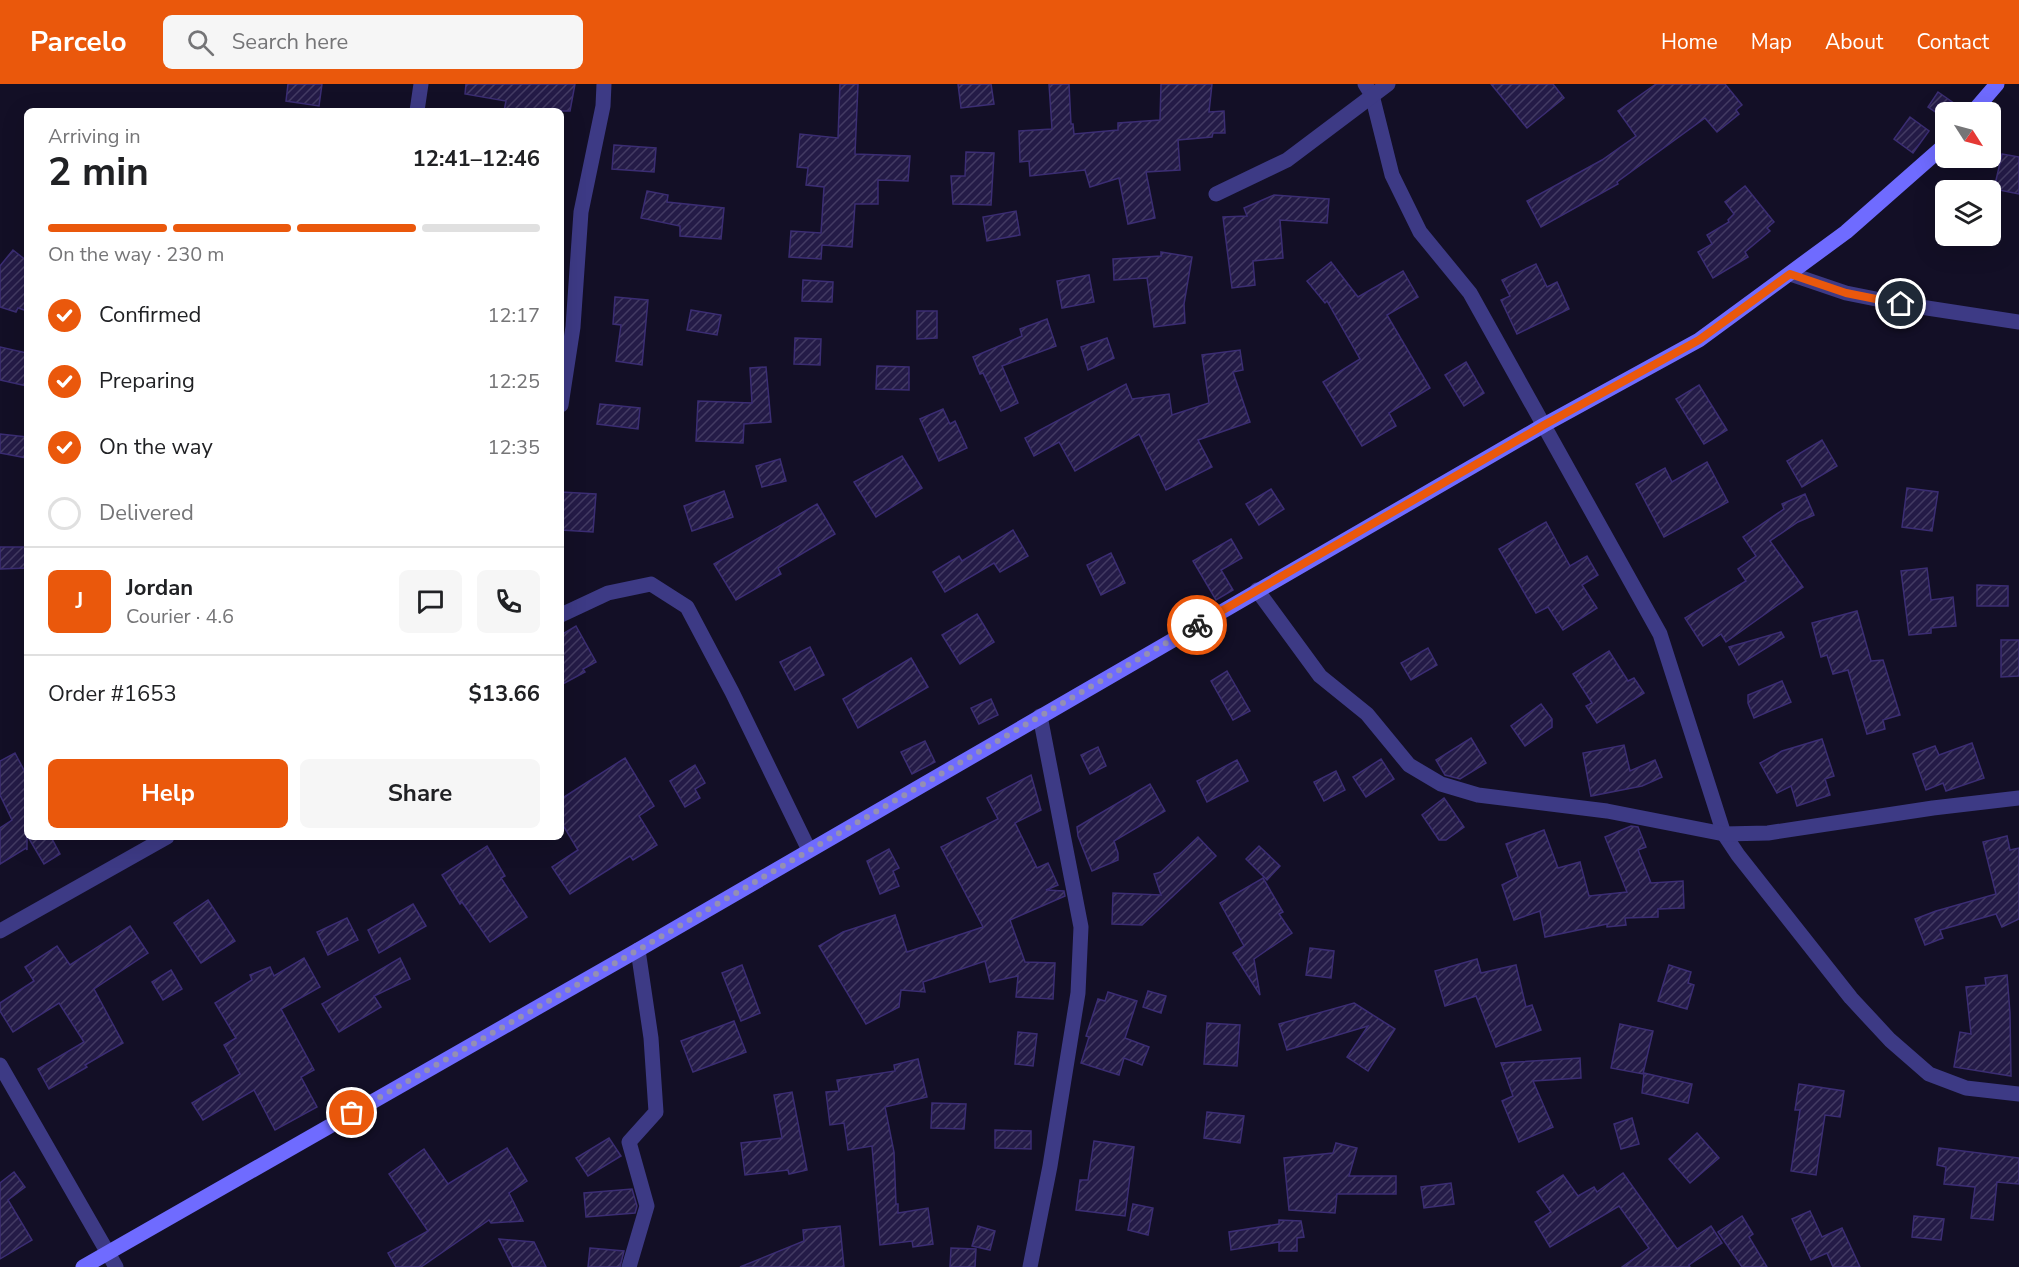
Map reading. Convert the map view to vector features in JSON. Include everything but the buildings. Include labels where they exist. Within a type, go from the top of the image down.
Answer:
[{"type":"street","points":[[417,108],[421,84]]},
{"type":"street","points":[[564,386],[573,327],[581,213],[603,106],[604,84]]},
{"type":"street","points":[[1216,194],[1287,160],[1369,90],[1388,84]]},
{"type":"street","points":[[1982,102],[1997,84]]},
{"type":"street","points":[[1369,90],[1392,175],[1420,232],[1470,292],[1660,633],[1724,834],[1851,998],[1898,1047],[1929,1074],[1966,1088],[2019,1094]]},
{"type":"street","points":[[83,1267],[638,950],[1544,425],[1699,340],[1846,232],[1935,154]]},
{"type":"street","points":[[1790,274],[1846,293],[2019,322]]},
{"type":"street","points":[[564,614],[608,593],[651,584],[687,608],[732,692],[809,850]]},
{"type":"street","points":[[1257,590],[1320,676],[1367,714],[1409,765],[1441,784],[1478,795],[1607,811],[1724,834],[1768,833],[2019,798]]},
{"type":"street","points":[[1030,1267],[1050,1166],[1078,993],[1081,927],[1040,716]]},
{"type":"street","points":[[0,931],[162,840]]},
{"type":"street","points":[[629,1267],[647,1206],[629,1142],[656,1112],[651,1038],[638,950]]},
{"type":"street","points":[[0,1065],[116,1267]]},
{"type":"way so far","points":[[352,1113],[638,950],[1197,625]]},
{"type":"route","points":[[1197,625],[1544,425],[1699,340],[1790,274],[1846,293],[1901,304]]}]
